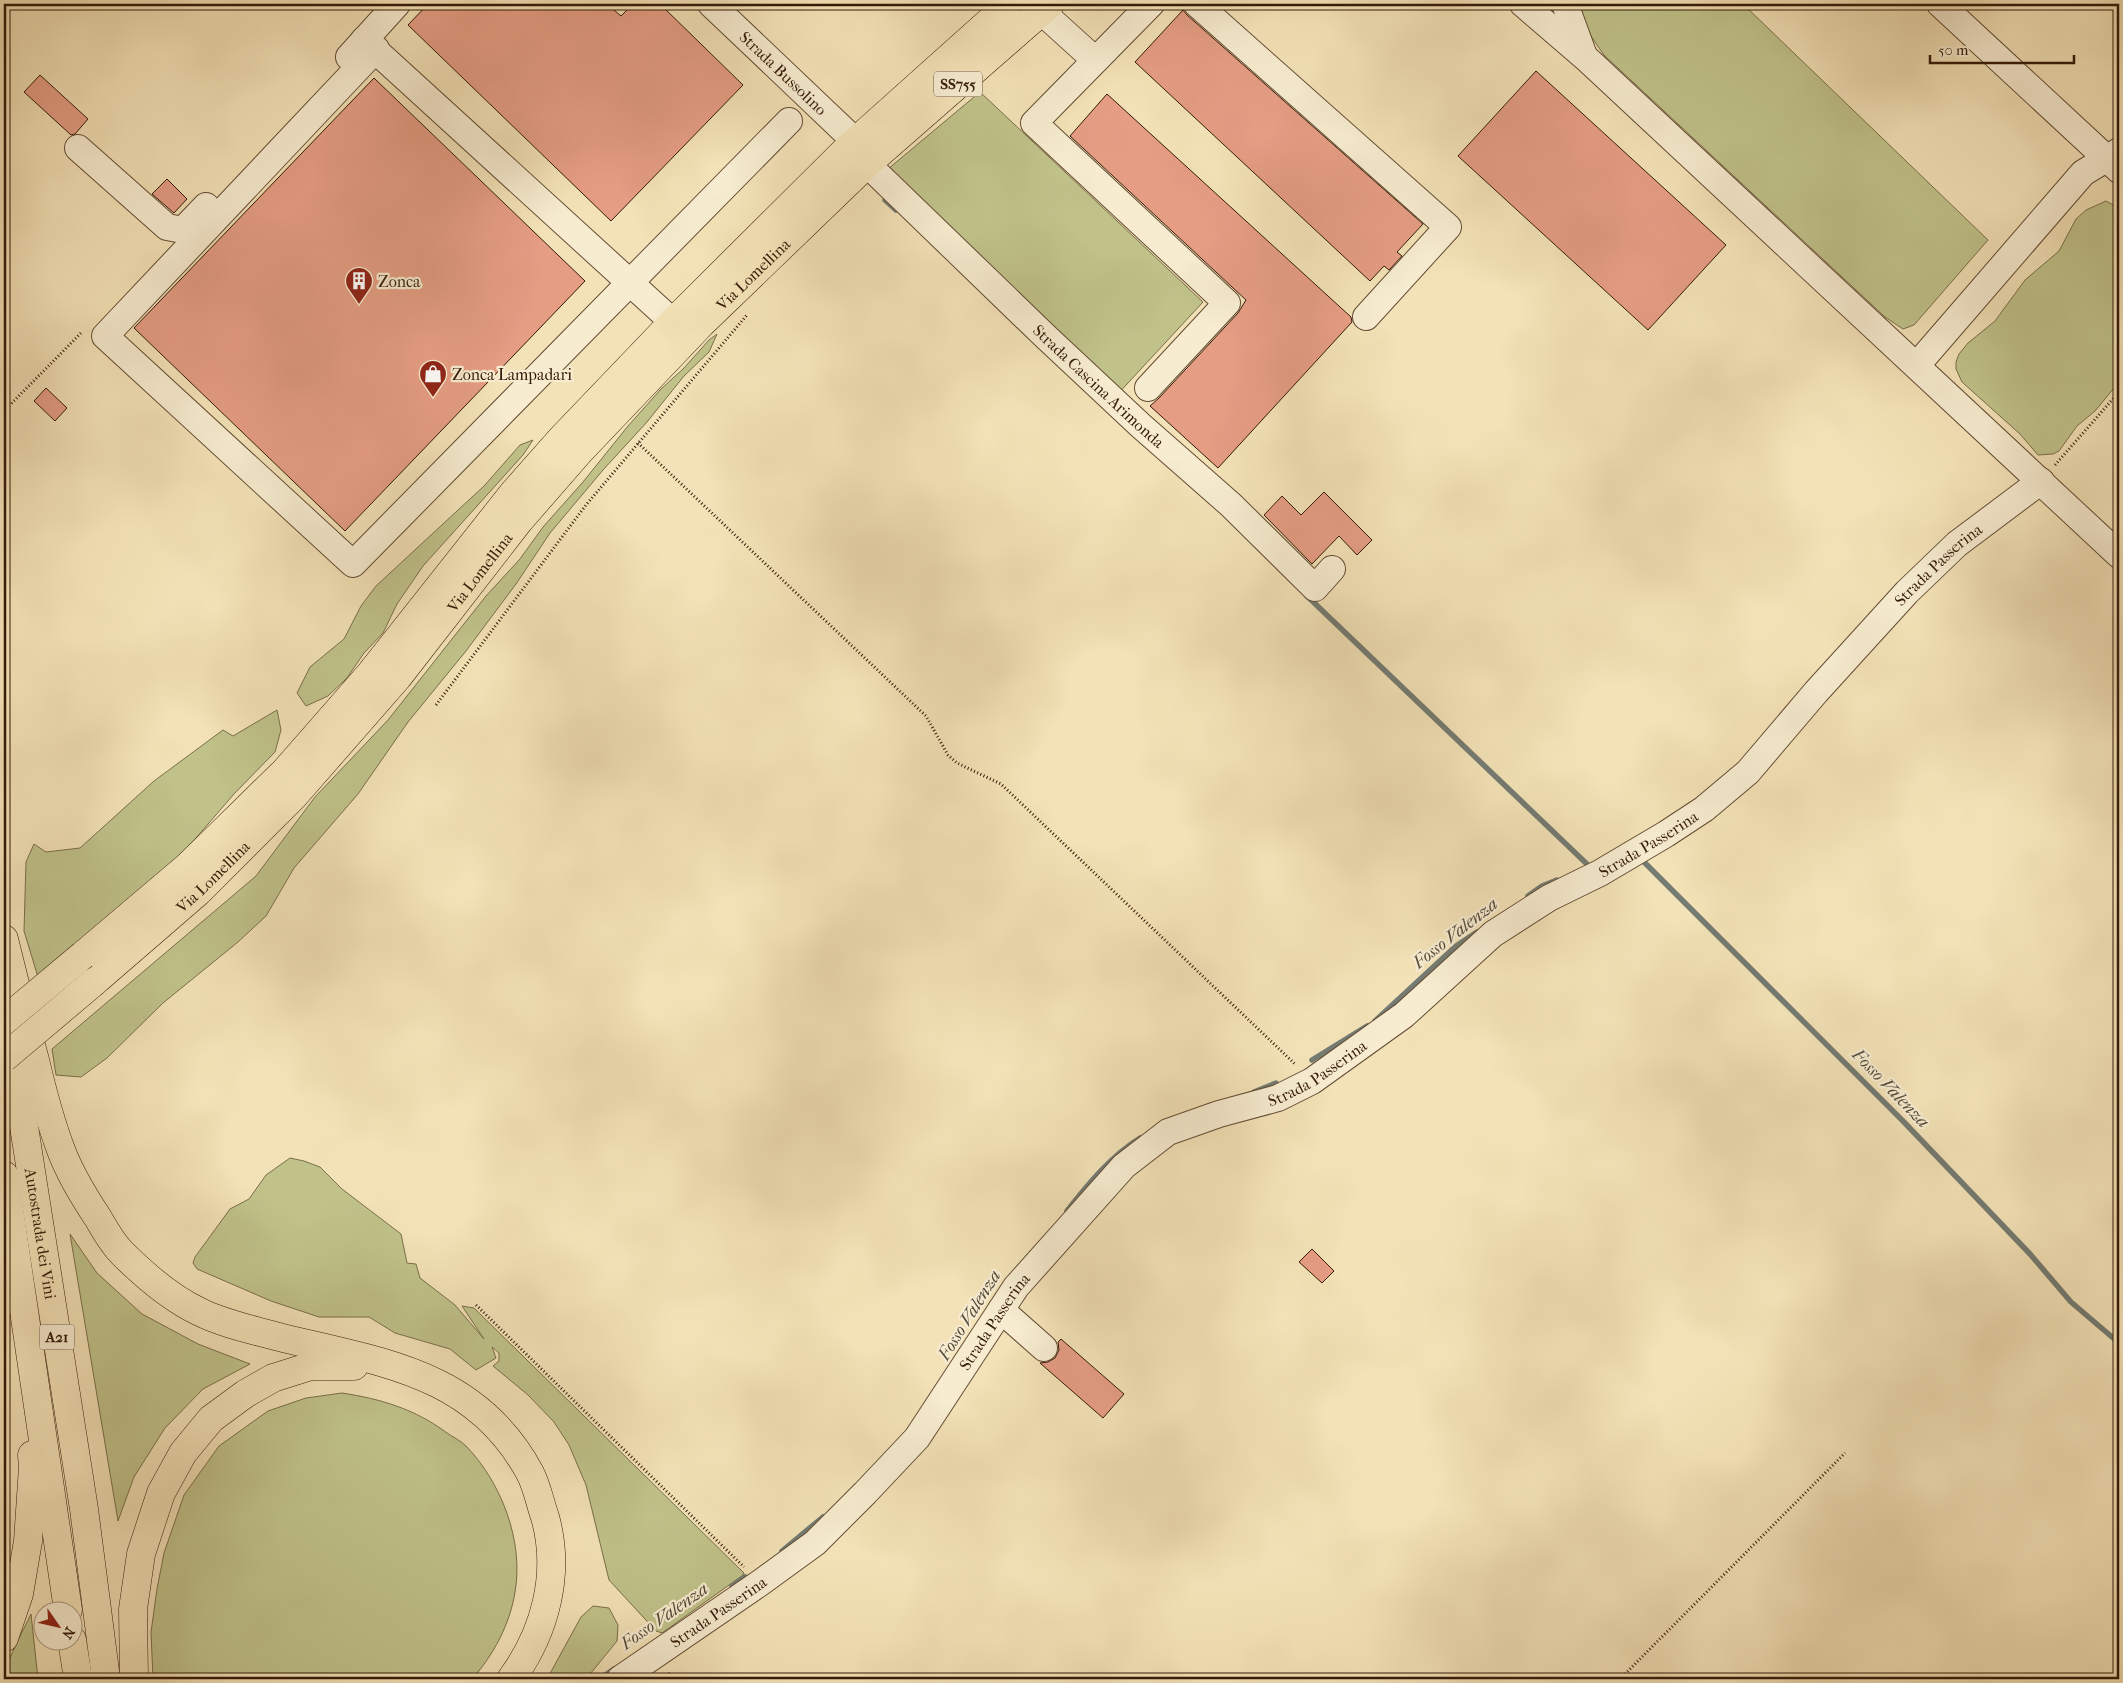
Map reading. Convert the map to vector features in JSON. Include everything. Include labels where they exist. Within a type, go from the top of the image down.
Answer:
[{"type":"main road","name":"SS755","points":[[856,152],[1008,4]]},
{"type":"main road","name":"SS755","points":[[856,152],[1046,7]]},
{"type":"main road","name":"Via Lomellina","points":[[4,1021],[187,867],[285,771],[370,674],[514,492],[560,440],[672,322],[856,152]]},
{"type":"main road","name":"Via Lomellina","points":[[4,1058],[198,892],[294,796],[398,677],[519,521],[580,451],[701,324],[856,152]]},
{"type":"main road","points":[[4,939],[46,1102],[61,1152],[87,1201],[119,1250],[160,1287],[201,1312],[257,1331],[405,1369],[433,1380],[463,1396],[490,1419],[510,1442],[531,1474],[549,1533],[552,1574],[541,1627],[511,1679]]},
{"type":"main road","name":"Autostrada dei Vini","points":[[4,996],[84,1509],[106,1679]]},
{"type":"main road","name":"Autostrada dei Vini","points":[[4,1175],[67,1600]]},
{"type":"main road","points":[[4,1233],[33,1467],[28,1541],[19,1594],[4,1638]]},
{"type":"main road","points":[[134,1679],[133,1609],[140,1554],[161,1493],[183,1453],[211,1419],[245,1394],[273,1378],[311,1366],[405,1369]]},
{"type":"main road","points":[[74,1650],[78,1679]]},
{"type":"street","points":[[394,4],[370,45],[105,336],[353,564],[789,121]]},
{"type":"street","name":"Strada Bussolino","points":[[711,4],[856,152]]},
{"type":"street","points":[[1148,388],[1227,303],[1034,123],[1151,4]]},
{"type":"street","points":[[1197,4],[1448,227],[1366,318]]},
{"type":"street","points":[[1523,4],[1588,60],[2119,555]]},
{"type":"street","points":[[1565,4],[1581,50],[1588,60]]},
{"type":"street","points":[[1916,365],[2083,173],[2115,160],[1940,4]]},
{"type":"street","points":[[1046,7],[1095,60]]},
{"type":"street","points":[[78,148],[167,227],[183,230],[370,45]]},
{"type":"street","points":[[370,45],[672,322]]},
{"type":"street","name":"Strada Cascina Arimonda","points":[[856,152],[1079,368],[1231,506],[1315,588],[1332,569]]},
{"type":"street","name":"Strada Passerina","points":[[620,1679],[815,1543],[917,1438],[1016,1287],[1124,1166],[1168,1132],[1219,1114],[1278,1098],[1312,1081],[1404,1015],[1493,934],[1549,898],[1600,873],[1704,809],[1748,772],[1816,692],[1906,592],[1957,544],[2041,481]]},
{"type":"street","points":[[1001,1310],[1044,1348]]},
{"type":"path","points":[[436,705],[586,505],[753,308]]},
{"type":"path","points":[[2041,481],[2119,392]]},
{"type":"path","points":[[638,443],[926,716],[948,754],[957,763],[1001,784],[1312,1081]]},
{"type":"path","points":[[476,1304],[760,1583]]},
{"type":"path","points":[[1620,1679],[1846,1453]]},
{"type":"green space","points":[[1578,4],[1743,4],[1988,240],[1914,325],[1903,329],[1885,317],[1604,55],[1586,29]]},
{"type":"green space","points":[[980,92],[1203,302],[1115,397],[888,169]]},
{"type":"green space","points":[[2106,201],[2119,208],[2119,382],[2095,411],[2077,426],[2059,451],[2053,454],[2038,455],[2020,434],[1962,382],[1956,369],[1956,362],[1959,354],[1968,343],[1995,321],[2025,280],[2059,251],[2076,219],[2086,210]]},
{"type":"green space","points":[[717,334],[709,352],[684,376],[647,422],[603,470],[550,533],[516,584],[466,651],[408,722],[358,794],[294,868],[266,916],[238,942],[163,1003],[107,1058],[81,1077],[56,1075],[52,1049],[256,876],[315,797],[388,720],[486,596],[520,559],[543,527],[583,482],[628,426],[661,389]]},
{"type":"green space","points":[[533,440],[523,455],[423,566],[397,604],[383,633],[364,653],[347,678],[328,696],[306,706],[297,693],[310,667],[344,639],[361,606],[376,586],[484,486],[520,445]]},
{"type":"green space","points":[[277,710],[281,730],[275,752],[234,794],[177,860],[38,977],[24,931],[26,862],[34,844],[46,852],[80,848],[154,781],[223,730],[233,736]]},
{"type":"green space","points":[[290,1158],[320,1167],[342,1189],[401,1234],[407,1263],[416,1264],[420,1278],[455,1305],[484,1339],[462,1306],[474,1308],[744,1573],[743,1575],[662,1633],[656,1631],[609,1580],[586,1485],[569,1445],[554,1422],[528,1395],[493,1366],[499,1361],[499,1353],[492,1347],[496,1358],[476,1370],[450,1349],[395,1333],[369,1317],[319,1317],[271,1301],[197,1269],[193,1263],[195,1257],[230,1209],[249,1199],[266,1175]]},
{"type":"green space","points":[[70,1234],[97,1273],[142,1314],[198,1344],[250,1364],[203,1389],[165,1428],[134,1477],[118,1521]]},
{"type":"green space","points":[[342,1393],[384,1402],[423,1417],[464,1444],[490,1477],[507,1513],[513,1533],[517,1573],[513,1604],[505,1628],[494,1650],[472,1679],[153,1679],[151,1632],[157,1589],[164,1553],[184,1495],[219,1446],[268,1411],[306,1398]]},
{"type":"green space","points":[[593,1606],[609,1608],[618,1625],[617,1641],[586,1679],[547,1679],[581,1617]]},
{"type":"green space","points":[[31,1614],[32,1650],[35,1650],[38,1679],[4,1679],[11,1656]]},
{"type":"building","points":[[428,4],[607,4],[621,16],[633,4],[660,4],[743,85],[611,221],[408,25]]},
{"type":"building","points":[[1183,10],[1423,224],[1397,252],[1402,256],[1389,270],[1384,266],[1370,281],[1135,62]]},
{"type":"building","points":[[1536,71],[1726,245],[1648,330],[1458,156]]},
{"type":"building","points":[[40,75],[88,119],[75,134],[71,135],[24,92]]},
{"type":"building","name":"Zonca","points":[[374,78],[585,281],[345,531],[134,328]]},
{"type":"building","points":[[1107,94],[1351,317],[1352,322],[1218,468],[1150,406],[1238,313],[1246,300],[1070,136]]},
{"type":"building","points":[[167,179],[187,199],[174,213],[152,194]]},
{"type":"building","points":[[46,388],[67,408],[55,421],[34,401]]},
{"type":"building","points":[[1324,492],[1372,540],[1357,555],[1339,536],[1312,564],[1264,515],[1282,496],[1301,515]]},
{"type":"building","points":[[1312,1249],[1334,1271],[1322,1283],[1299,1262]]},
{"type":"building","points":[[1061,1339],[1124,1394],[1103,1418],[1040,1363],[1048,1362],[1055,1358],[1059,1350],[1058,1342]]},
{"type":"waterway","points":[[885,200],[896,210]]},
{"type":"waterway","points":[[1307,596],[1589,866]]},
{"type":"waterway","name":"Fosso Valenza","points":[[1640,858],[1902,1120],[2030,1254],[2071,1302],[2119,1343]]},
{"type":"waterway","name":"Fosso Valenza","points":[[1528,896],[1542,886],[1557,880]]},
{"type":"waterway","name":"Fosso Valenza","points":[[1375,1021],[1456,946],[1477,932]]},
{"type":"waterway","name":"Fosso Valenza","points":[[1312,1060],[1367,1026]]},
{"type":"waterway","name":"Fosso Valenza","points":[[1254,1092],[1276,1083]]},
{"type":"waterway","name":"Fosso Valenza","points":[[1067,1211],[1110,1162],[1140,1138]]},
{"type":"waterway","name":"Fosso Valenza","points":[[782,1551],[823,1517]]},
{"type":"waterway","name":"Fosso Valenza","points":[[732,1586],[745,1577]]},
{"type":"waterway","name":"Fosso Valenza","points":[[600,1679],[614,1669]]},
{"type":"place","name":"Zonca","points":[[359,305]]},
{"type":"place","name":"Zonca Lampadari","points":[[433,398]]}]
